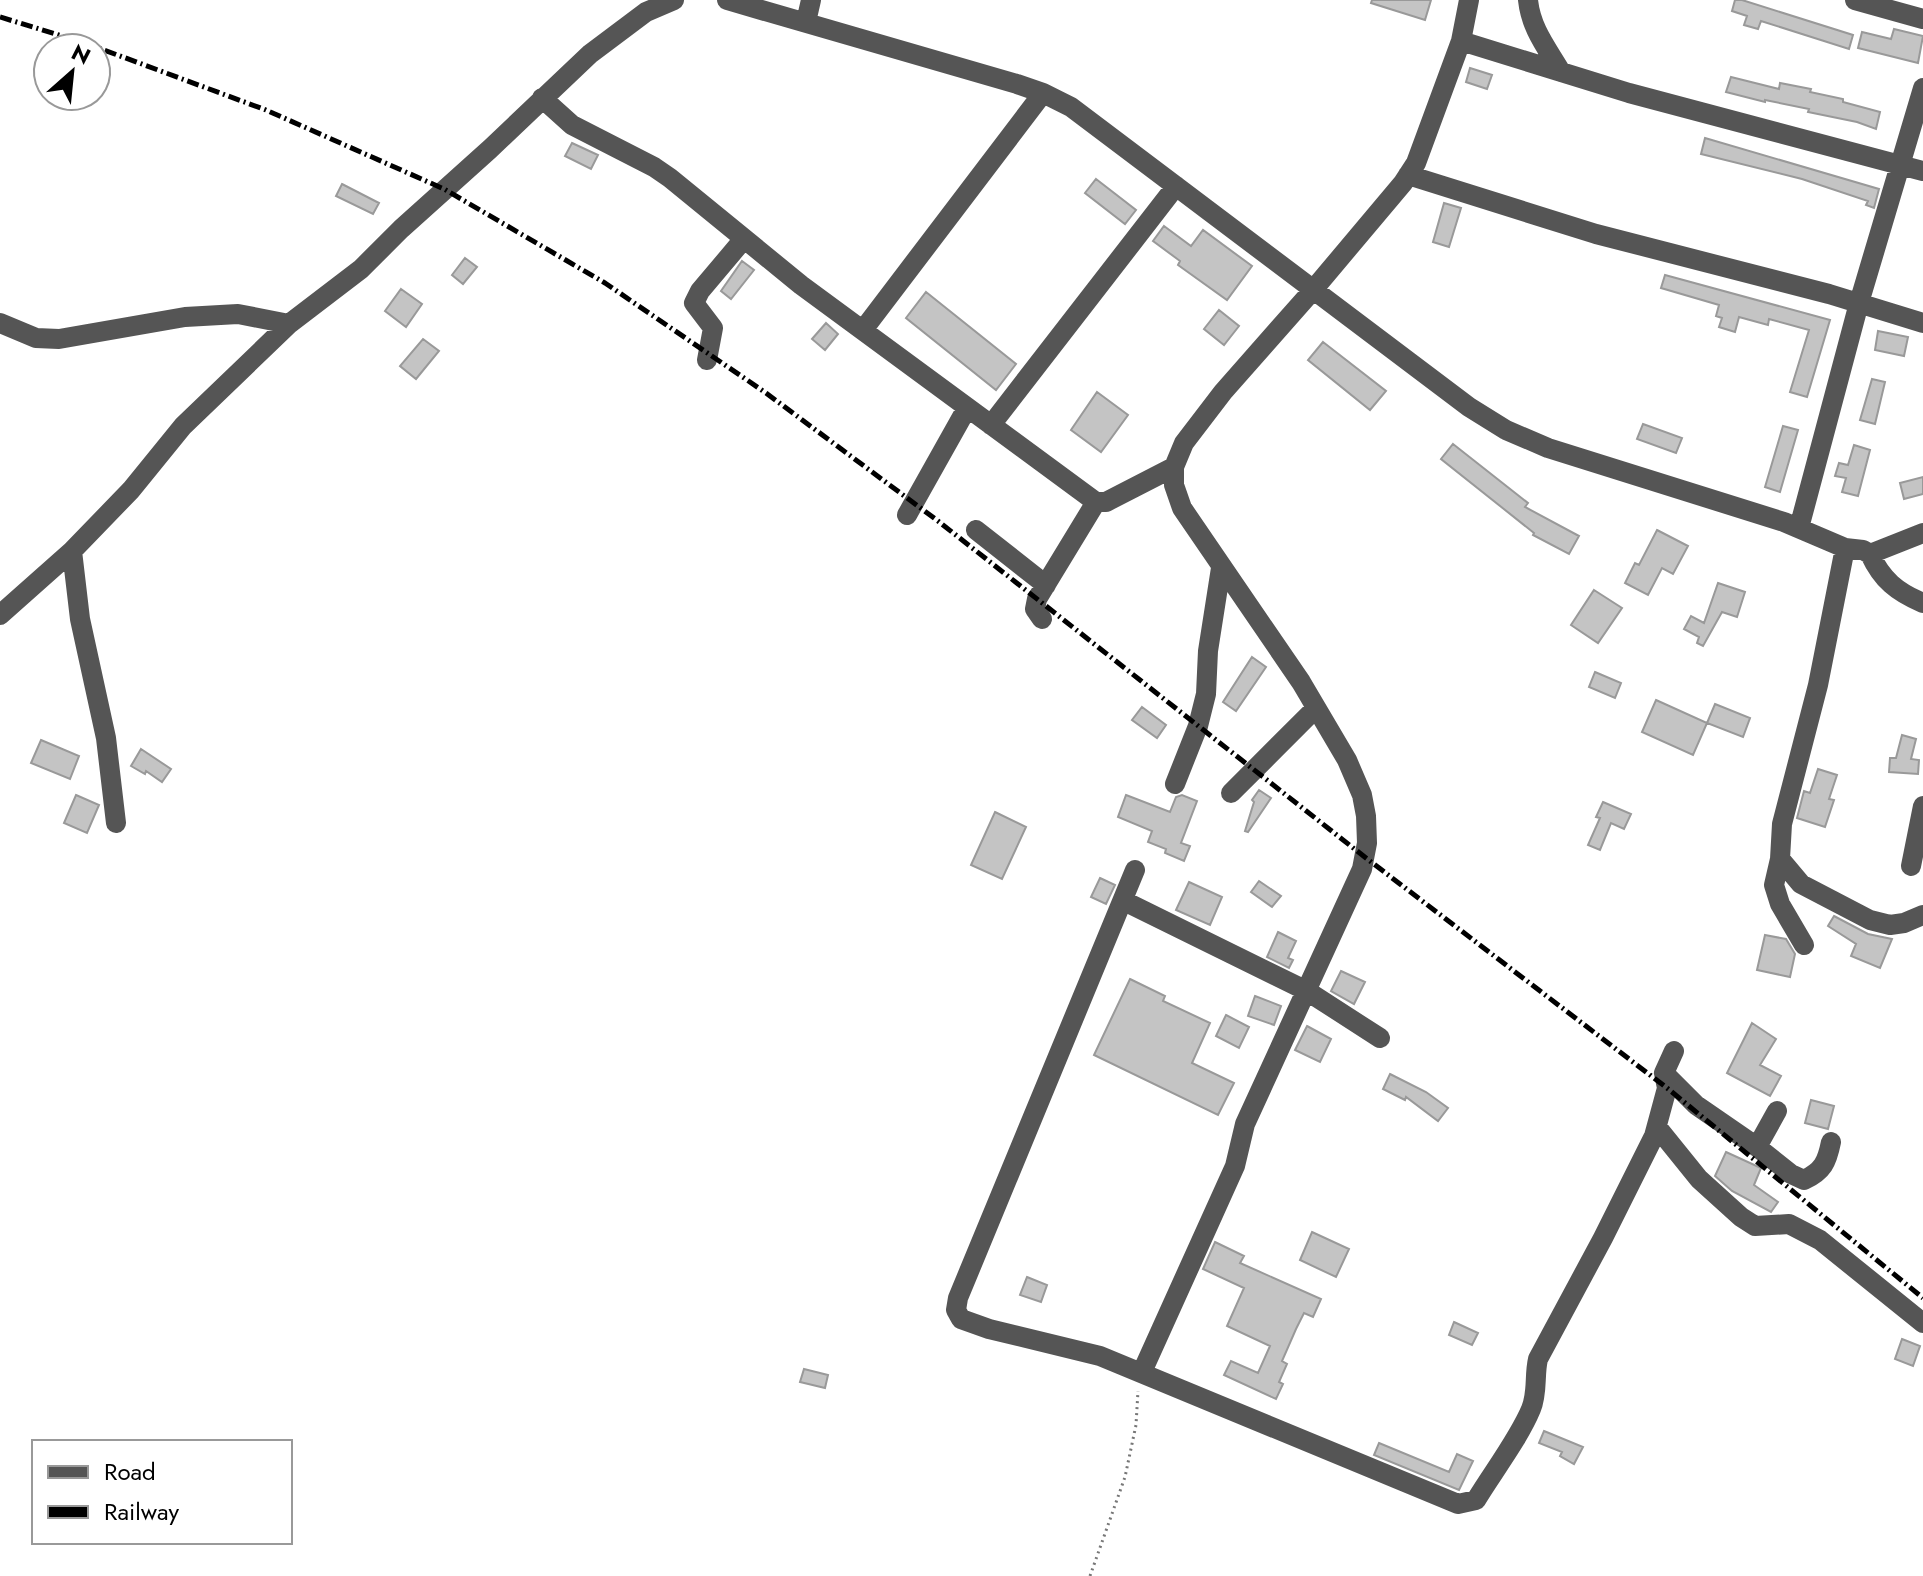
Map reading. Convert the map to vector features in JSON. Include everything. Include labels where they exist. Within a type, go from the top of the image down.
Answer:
[{"type":"street","points":[[0,615],[72,551],[131,490],[183,426],[289,324],[361,269],[590,54],[646,12],[674,0]]},
{"type":"street","points":[[727,0],[1043,93],[1071,107],[1469,407],[1506,430],[1548,448],[1784,522],[1845,548],[1863,550],[1870,554],[1880,575],[1895,590],[1923,603]]},
{"type":"street","points":[[806,22],[811,0]]},
{"type":"street","points":[[1142,1372],[1235,1166],[1245,1124],[1362,869],[1367,843],[1362,795],[1347,760],[1301,682],[1182,508],[1174,485],[1174,467],[1184,443],[1223,392],[1408,175],[1425,141],[1461,41],[1469,0]]},
{"type":"street","points":[[1528,0],[1529,14],[1538,36],[1561,72]]},
{"type":"street","points":[[1855,0],[1923,19]]},
{"type":"street","points":[[1461,41],[1561,72],[1923,171]]},
{"type":"street","points":[[1799,528],[1859,303],[1923,88]]},
{"type":"street","points":[[863,330],[1043,93]]},
{"type":"street","points":[[542,98],[572,125],[654,167],[743,240],[1096,502],[1106,502],[1174,467]]},
{"type":"street","points":[[1408,175],[1596,234],[1859,303],[1923,323]]},
{"type":"street","points":[[991,425],[1176,186]]},
{"type":"street","points":[[707,360],[713,328],[694,303],[700,291],[743,240]]},
{"type":"street","points":[[0,323],[36,338],[59,339],[185,317],[238,314],[289,324]]},
{"type":"street","points":[[907,515],[967,408]]},
{"type":"street","points":[[1042,619],[1035,604],[1096,502]]},
{"type":"street","points":[[976,530],[1046,585]]},
{"type":"street","points":[[1870,554],[1923,533]]},
{"type":"street","points":[[1804,945],[1780,904],[1774,885],[1780,859],[1782,824],[1818,685],[1845,548]]},
{"type":"street","points":[[72,551],[80,619],[106,738],[116,823]]},
{"type":"street","points":[[1175,784],[1198,726],[1206,694],[1208,651],[1221,568]]},
{"type":"street","points":[[1231,793],[1316,708]]},
{"type":"street","points":[[1911,866],[1920,836],[1923,806]]},
{"type":"street","points":[[1780,859],[1801,884],[1870,920],[1890,925],[1922,915]]},
{"type":"street","points":[[1135,870],[956,1310],[961,1319],[975,1324],[1100,1356],[1142,1372],[1458,1504],[1476,1500],[1531,1408],[1538,1384],[1535,1371],[1538,1359],[1603,1238],[1657,1127],[1667,1088],[1664,1073],[1674,1051]]},
{"type":"street","points":[[1124,901],[1307,991],[1380,1038]]},
{"type":"street","points":[[1664,1073],[1696,1105],[1791,1174],[1804,1180],[1820,1173],[1827,1161],[1831,1142]]},
{"type":"street","points":[[1757,1147],[1777,1111]]},
{"type":"street","points":[[1657,1127],[1699,1179],[1741,1217],[1755,1226],[1789,1224],[1820,1240],[1923,1323]]},
{"type":"path","points":[[1090,1576],[1125,1477],[1136,1425],[1142,1372]]},
{"type":"building","points":[[1372,0],[1431,0],[1425,20],[1371,3]]},
{"type":"building","points":[[1735,0],[1853,35],[1849,49],[1761,21],[1758,29],[1744,25],[1747,16],[1732,11]]},
{"type":"building","points":[[1894,29],[1923,36],[1918,63],[1858,48],[1862,32],[1891,39]]},
{"type":"building","points":[[1470,68],[1492,75],[1487,89],[1466,82]]},
{"type":"building","points":[[1731,77],[1779,89],[1780,83],[1811,89],[1810,92],[1880,112],[1876,129],[1808,112],[1809,109],[1726,92]]},
{"type":"building","points":[[1705,138],[1879,189],[1874,208],[1866,205],[1868,201],[1802,179],[1701,154]]},
{"type":"building","points":[[572,143],[598,155],[591,169],[565,156]]},
{"type":"building","points":[[1096,179],[1136,210],[1125,224],[1085,193]]},
{"type":"building","points":[[342,184],[379,203],[373,214],[336,196]]},
{"type":"building","points":[[1444,203],[1461,208],[1449,247],[1433,242]]},
{"type":"building","points":[[1164,226],[1191,246],[1203,230],[1252,266],[1227,300],[1178,265],[1180,261],[1153,241]]},
{"type":"building","points":[[465,258],[477,267],[463,284],[452,275]]},
{"type":"building","points":[[742,261],[754,270],[731,299],[721,291]]},
{"type":"building","points":[[1665,275],[1830,320],[1807,397],[1790,392],[1809,330],[1769,319],[1768,325],[1739,317],[1735,332],[1719,327],[1722,318],[1716,316],[1719,305],[1661,288]]},
{"type":"building","points":[[401,289],[422,304],[406,327],[385,311]]},
{"type":"building","points":[[926,292],[1016,364],[996,390],[906,318]]},
{"type":"building","points":[[1219,310],[1239,326],[1224,345],[1204,329]]},
{"type":"building","points":[[826,323],[838,334],[825,350],[812,339]]},
{"type":"building","points":[[1878,331],[1908,337],[1904,356],[1875,350]]},
{"type":"building","points":[[423,339],[439,351],[416,379],[400,366]]},
{"type":"building","points":[[1323,342],[1386,391],[1370,410],[1308,360]]},
{"type":"building","points":[[1872,379],[1885,382],[1875,424],[1860,420]]},
{"type":"building","points":[[1097,392],[1128,415],[1101,452],[1071,430]]},
{"type":"building","points":[[1643,424],[1682,438],[1676,453],[1637,439]]},
{"type":"building","points":[[1783,426],[1798,430],[1780,492],[1765,487]]},
{"type":"building","points":[[1453,444],[1528,503],[1525,507],[1579,536],[1569,554],[1533,535],[1441,459]]},
{"type":"building","points":[[1854,445],[1870,450],[1858,496],[1842,492],[1846,478],[1835,476],[1839,463],[1848,465]]},
{"type":"building","points":[[1923,477],[1923,494],[1904,499],[1900,483]]},
{"type":"building","points":[[1657,530],[1688,546],[1673,574],[1662,568],[1648,595],[1625,583],[1635,563],[1639,565]]},
{"type":"building","points":[[1718,583],[1745,592],[1737,617],[1722,612],[1703,646],[1697,643],[1699,637],[1684,629],[1691,616],[1704,623]]},
{"type":"building","points":[[1594,590],[1622,608],[1598,643],[1571,625]]},
{"type":"building","points":[[1252,657],[1266,667],[1236,711],[1223,702]]},
{"type":"building","points":[[1595,672],[1621,683],[1615,698],[1589,687]]},
{"type":"building","points":[[1656,700],[1707,723],[1693,755],[1642,732]]},
{"type":"building","points":[[1715,704],[1750,718],[1743,737],[1707,723]]},
{"type":"building","points":[[1142,707],[1166,725],[1157,738],[1132,720]]},
{"type":"building","points":[[1902,735],[1916,739],[1911,759],[1919,760],[1918,774],[1889,772],[1890,758],[1896,758]]},
{"type":"building","points":[[41,740],[79,756],[70,779],[31,763]]},
{"type":"building","points":[[141,749],[171,769],[162,782],[146,771],[145,774],[131,766]]},
{"type":"building","points":[[1818,769],[1837,775],[1829,799],[1834,800],[1825,827],[1797,818],[1804,791],[1810,793]]},
{"type":"building","points":[[1259,790],[1271,798],[1248,832],[1245,831],[1252,800]]},
{"type":"building","points":[[76,795],[99,805],[87,833],[64,823]]},
{"type":"building","points":[[1126,795],[1170,812],[1176,797],[1182,795],[1197,801],[1181,843],[1190,846],[1184,861],[1148,842],[1152,831],[1118,817]]},
{"type":"building","points":[[1603,802],[1631,814],[1624,829],[1611,823],[1600,850],[1588,845],[1600,818],[1596,817]]},
{"type":"building","points":[[995,812],[1026,827],[1002,879],[971,865]]},
{"type":"building","points":[[1100,878],[1115,885],[1106,904],[1091,897]]},
{"type":"building","points":[[1259,881],[1281,896],[1272,907],[1251,892]]},
{"type":"building","points":[[1189,882],[1222,897],[1210,925],[1176,910]]},
{"type":"building","points":[[1834,916],[1868,934],[1892,939],[1880,968],[1851,956],[1856,944],[1828,926]]},
{"type":"building","points":[[1278,932],[1296,941],[1288,958],[1293,960],[1289,968],[1267,957]]},
{"type":"building","points":[[1765,935],[1786,939],[1795,954],[1790,977],[1757,970]]},
{"type":"building","points":[[1341,971],[1365,982],[1354,1004],[1331,991]]},
{"type":"building","points":[[1130,979],[1165,996],[1163,1001],[1210,1023],[1192,1063],[1234,1083],[1218,1115],[1094,1055]]},
{"type":"building","points":[[1255,996],[1281,1006],[1274,1025],[1248,1016]]},
{"type":"building","points":[[1226,1015],[1249,1027],[1239,1048],[1216,1036]]},
{"type":"building","points":[[1752,1023],[1776,1039],[1760,1065],[1781,1076],[1770,1096],[1727,1073]]},
{"type":"building","points":[[1307,1026],[1331,1039],[1320,1062],[1295,1050]]},
{"type":"building","points":[[1390,1074],[1426,1092],[1448,1108],[1438,1121],[1406,1097],[1405,1100],[1383,1089]]},
{"type":"building","points":[[1811,1100],[1834,1106],[1828,1129],[1805,1123]]},
{"type":"building","points":[[1726,1152],[1761,1168],[1754,1185],[1778,1202],[1771,1212],[1732,1191],[1715,1176]]},
{"type":"building","points":[[1312,1232],[1349,1249],[1336,1277],[1300,1260]]},
{"type":"building","points":[[1215,1242],[1244,1256],[1240,1263],[1321,1299],[1313,1317],[1304,1313],[1296,1329],[1282,1361],[1287,1364],[1276,1399],[1224,1375],[1231,1361],[1258,1373],[1270,1346],[1227,1326],[1244,1288],[1203,1269]]},
{"type":"building","points":[[1027,1277],[1047,1285],[1041,1302],[1020,1295]]},
{"type":"building","points":[[1454,1322],[1478,1333],[1472,1345],[1449,1335]]},
{"type":"building","points":[[1902,1339],[1920,1346],[1913,1366],[1895,1359]]},
{"type":"building","points":[[804,1369],[828,1375],[825,1388],[800,1382]]},
{"type":"building","points":[[1544,1431],[1583,1447],[1574,1464],[1560,1456],[1562,1452],[1539,1443]]},
{"type":"building","points":[[1379,1443],[1449,1472],[1457,1454],[1473,1461],[1459,1490],[1374,1455]]},
{"type":"railway","points":[[0,17],[85,43],[266,110],[444,189],[605,283],[766,393],[938,521],[1366,858],[1667,1088],[1923,1298]]}]
